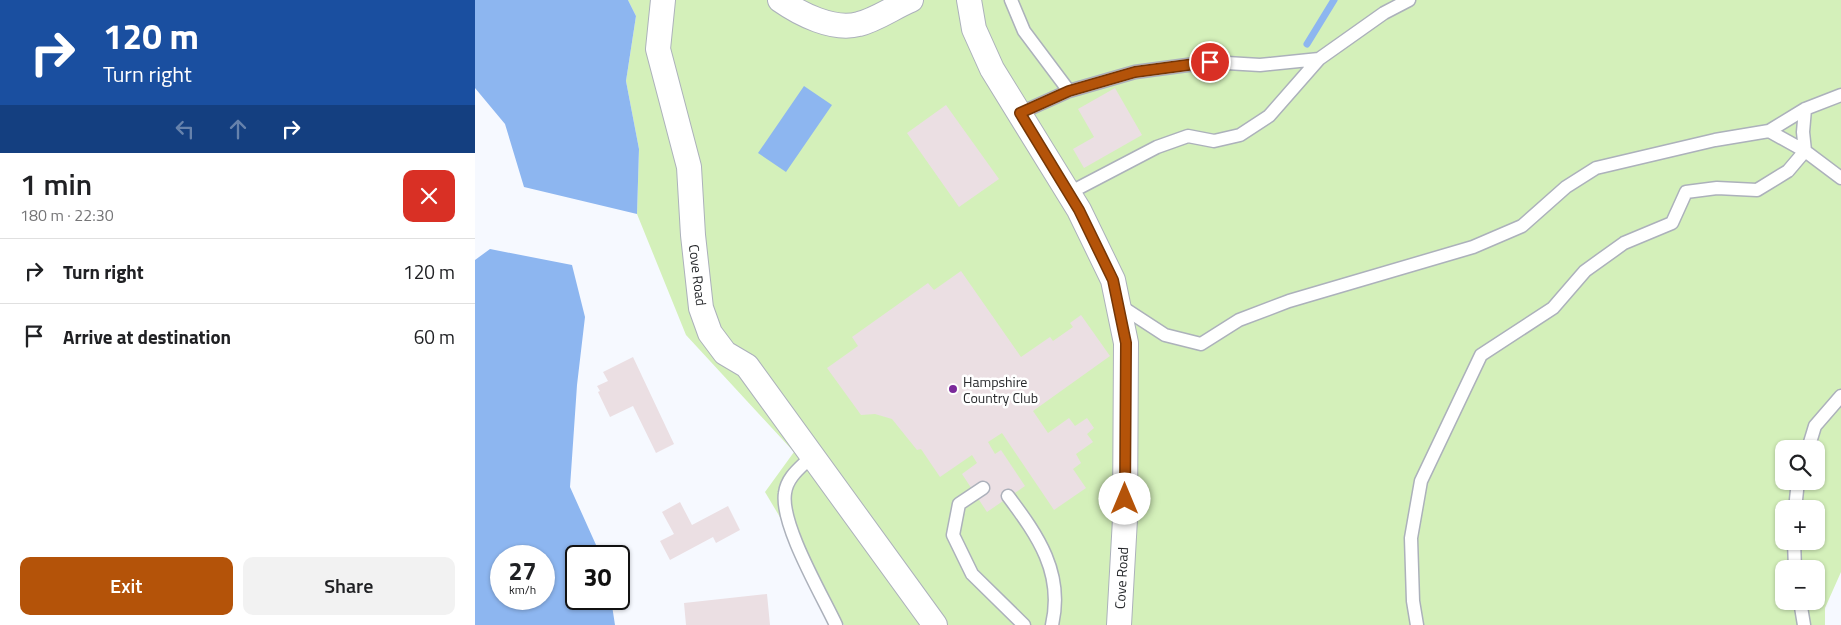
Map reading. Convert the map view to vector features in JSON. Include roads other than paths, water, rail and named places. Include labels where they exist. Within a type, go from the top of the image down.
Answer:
[{"type":"street","name":"Cove Road","points":[[663,0],[659,49],[689,167],[693,243],[701,308],[711,333],[725,353],[747,366],[811,457],[935,625]]},
{"type":"street","points":[[780,0],[804,6],[819,20],[843,26],[859,24],[911,0]]},
{"type":"street","name":"Cove Road","points":[[969,0],[974,29],[992,69],[1069,193],[1113,280],[1126,343],[1125,519],[1119,625]]},
{"type":"lane","points":[[1011,0],[1024,31],[1069,91]]},
{"type":"lane","points":[[1069,193],[1157,146],[1188,136],[1214,141],[1240,135],[1269,116],[1319,59],[1384,13],[1409,0]]},
{"type":"lane","points":[[1020,113],[1069,91],[1135,72],[1210,62],[1260,65],[1319,59]]},
{"type":"lane","points":[[1118,304],[1165,335],[1201,344],[1239,320],[1289,301],[1473,247],[1522,226],[1567,187],[1596,168],[1715,140],[1769,131],[1805,109],[1841,95]]},
{"type":"lane","points":[[1417,625],[1413,601],[1411,538],[1421,481],[1481,355],[1553,308],[1585,271],[1625,243],[1672,223],[1686,192],[1717,188],[1757,190],[1789,172],[1805,151],[1803,132],[1805,109]]},
{"type":"lane","points":[[1769,131],[1805,151],[1841,178]]},
{"type":"lane","points":[[1811,440],[1815,426],[1841,396]]},
{"type":"lane","points":[[811,457],[790,477],[785,494],[789,525],[836,625]]},
{"type":"lane","points":[[983,488],[959,504],[953,536],[972,574],[1024,625]]},
{"type":"lane","points":[[1008,496],[1031,526],[1051,565],[1056,608],[1052,625]]},
{"type":"lane","points":[[1802,610],[1804,625]]},
{"type":"water","points":[[475,0],[628,0],[636,16],[626,81],[639,149],[637,214],[524,187],[505,124],[475,88]]},
{"type":"water","points":[[804,86],[832,105],[786,172],[758,153]]},
{"type":"water","points":[[490,249],[572,265],[585,317],[577,385],[570,487],[596,545],[565,545],[565,610],[613,610],[615,625],[475,625],[475,260]]},
{"type":"waterway","points":[[1307,44],[1334,0]]},
{"type":"place","name":"Hampshire Country Club","points":[[953,389]]}]
